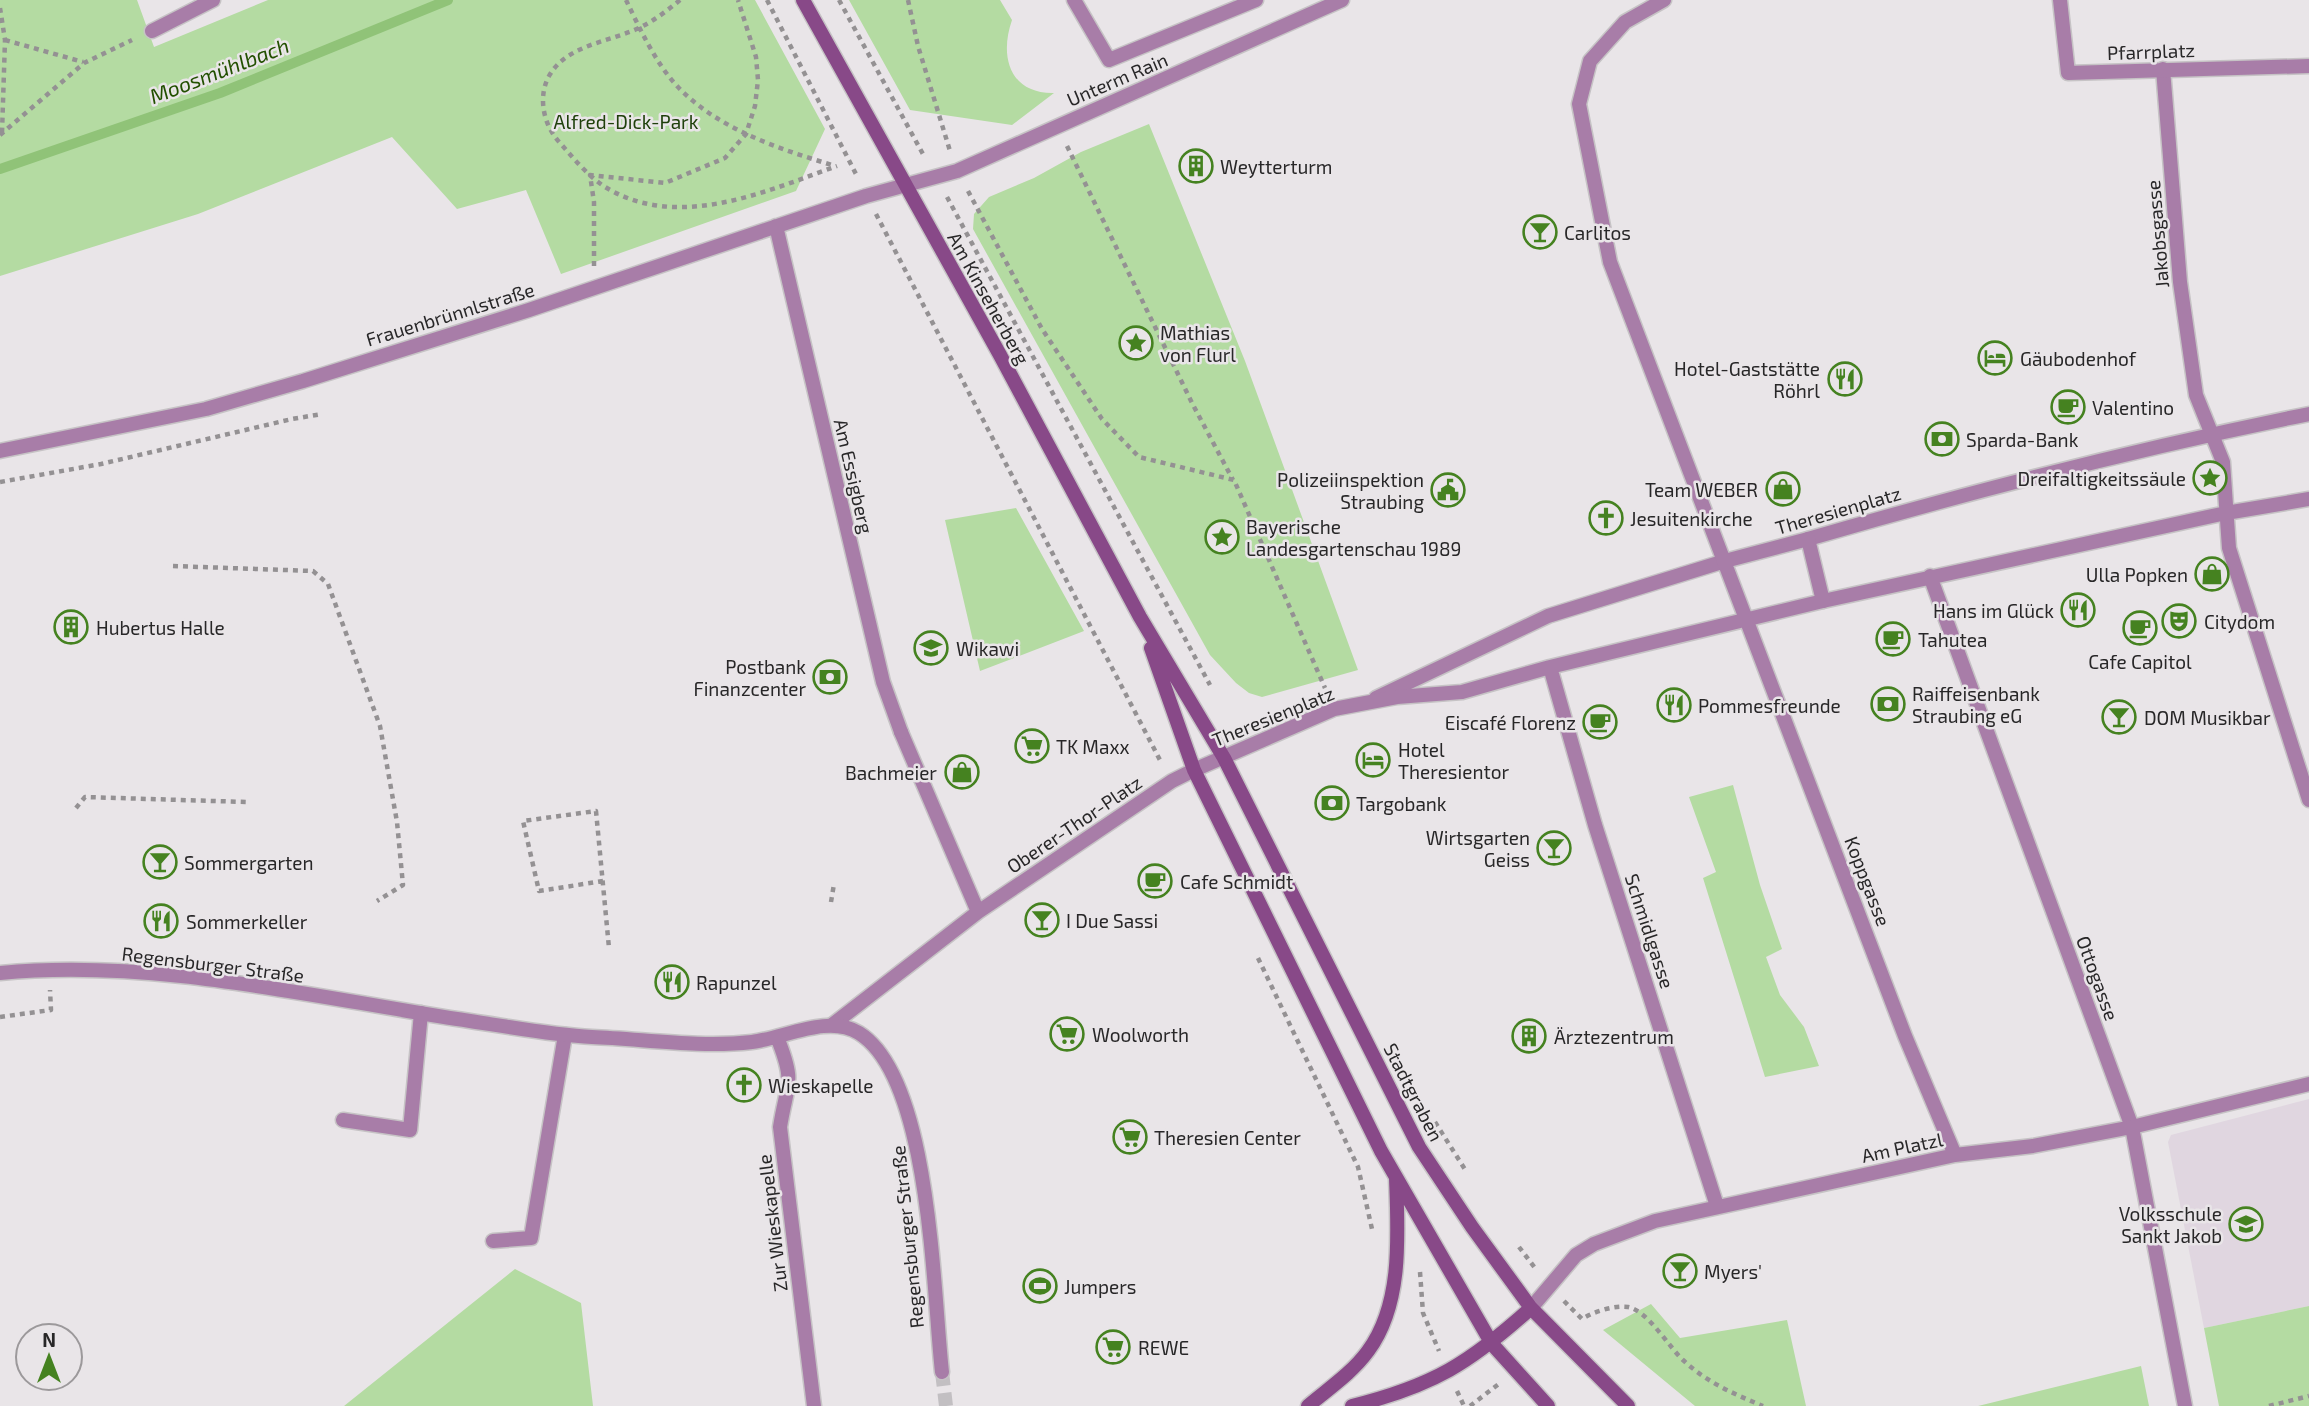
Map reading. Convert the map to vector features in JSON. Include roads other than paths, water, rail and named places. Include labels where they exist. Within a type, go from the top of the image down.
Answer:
[{"type":"main road","name":"Am Kinseherberg","points":[[803,0],[1000,355],[1140,617],[1224,758]]},
{"type":"main road","name":"Am Kinseherberg","points":[[1140,617],[1194,770]]},
{"type":"main road","name":"Stadtgraben","points":[[1224,758],[1419,1147],[1472,1227],[1531,1308],[1629,1406]]},
{"type":"main road","points":[[1194,770],[1396,1177],[1492,1343],[1548,1406]]},
{"type":"main road","points":[[1308,1406],[1352,1369],[1378,1336],[1393,1284],[1396,1256],[1396,1177]]},
{"type":"main road","points":[[1352,1406],[1391,1396],[1448,1373],[1492,1343],[1531,1308]]},
{"type":"street","points":[[152,31],[213,0]]},
{"type":"street","points":[[1074,0],[1109,60],[1256,0]]},
{"type":"street","name":"Unterm Rain","points":[[904,186],[957,171],[1342,0]]},
{"type":"street","name":"Koppgasse","points":[[1664,0],[1625,22],[1590,61],[1579,104],[1610,262],[1905,1036],[1955,1155]]},
{"type":"street","name":"Pfarrplatz","points":[[2060,0],[2068,73],[2309,66]]},
{"type":"street","name":"Jakobsgasse","points":[[2163,69],[2180,282],[2196,396],[2212,434]]},
{"type":"street","name":"Frauenbrünnlstraße","points":[[0,451],[206,409],[593,289],[866,196],[904,186]]},
{"type":"street","name":"Am Essigberg","points":[[776,226],[876,655],[901,732],[978,912]]},
{"type":"street","name":"Theresienplatz","points":[[1369,702],[1548,616],[1725,561],[1934,502],[2212,434],[2309,414]]},
{"type":"street","points":[[2212,434],[2223,462],[2229,548],[2309,800]]},
{"type":"street","name":"Theresienplatz","points":[[1194,770],[1334,709],[1369,702],[1462,692],[1550,667],[1930,576],[2226,513],[2309,499]]},
{"type":"street","points":[[1808,539],[1823,601]]},
{"type":"street","name":"Ottogasse","points":[[1930,576],[2132,1127],[2185,1406]]},
{"type":"street","name":"Schmidlgasse","points":[[1550,667],[1595,825],[1717,1206]]},
{"type":"street","name":"Oberer-Thor-Platz","points":[[832,1025],[978,912],[1172,781],[1194,770]]},
{"type":"street","name":"Regensburger Straße","points":[[0,973],[48,968],[138,971],[565,1035],[724,1044],[776,1037],[832,1025],[860,1034],[875,1048],[893,1076],[908,1108],[919,1151],[942,1372]]},
{"type":"street","points":[[343,1120],[410,1130],[421,1013]]},
{"type":"street","points":[[493,1241],[531,1238],[565,1035]]},
{"type":"street","name":"Zur Wieskapelle","points":[[776,1037],[787,1063],[790,1082],[780,1126],[814,1406]]},
{"type":"street","name":"Am Platzl","points":[[1531,1308],[1576,1255],[1594,1244],[1655,1221],[1955,1155],[2033,1146],[2132,1127],[2309,1084]]},
{"type":"waterway","name":"Moosmühlbach","points":[[0,169],[220,93],[448,0]]},
{"type":"tunnel","points":[[942,1372],[946,1406]]},
{"type":"place","name":"Weytterturm","points":[[1196,166]]},
{"type":"place","name":"Carlitos","points":[[1540,232]]},
{"type":"place","name":"Mathias von Flurl","points":[[1136,343]]},
{"type":"place","name":"Gäubodenhof","points":[[1995,358]]},
{"type":"place","name":"Hotel-Gaststätte Röhrl","points":[[1845,379]]},
{"type":"place","name":"Valentino","points":[[2068,407]]},
{"type":"place","name":"Sparda-Bank","points":[[1942,439]]},
{"type":"place","name":"Dreifaltigkeitssäule","points":[[2210,478]]},
{"type":"place","name":"Team WEBER","points":[[1783,489]]},
{"type":"place","name":"Polizeiinspektion Straubing","points":[[1448,490]]},
{"type":"place","name":"Jesuitenkirche","points":[[1606,518]]},
{"type":"place","name":"Bayerische Landesgartenschau 1989","points":[[1222,537]]},
{"type":"place","name":"Ulla Popken","points":[[2212,574]]},
{"type":"place","name":"Hans im Glück","points":[[2078,610]]},
{"type":"place","name":"Citydom","points":[[2179,621]]},
{"type":"place","name":"Hubertus Halle","points":[[71,627]]},
{"type":"place","name":"Cafe Capitol","points":[[2140,628]]},
{"type":"place","name":"Tahutea","points":[[1893,639]]},
{"type":"place","name":"Wikawi","points":[[931,648]]},
{"type":"place","name":"Postbank Finanzcenter","points":[[830,677]]},
{"type":"place","name":"Raiffeisenbank Straubing eG","points":[[1888,704]]},
{"type":"place","name":"Pommesfreunde","points":[[1674,705]]},
{"type":"place","name":"DOM Musikbar","points":[[2119,717]]},
{"type":"place","name":"Eiscafé Florenz","points":[[1600,722]]},
{"type":"place","name":"TK Maxx","points":[[1032,746]]},
{"type":"place","name":"Hotel Theresientor","points":[[1373,760]]},
{"type":"place","name":"Bachmeier","points":[[962,772]]},
{"type":"place","name":"Targobank","points":[[1332,803]]},
{"type":"place","name":"Wirtsgarten Geiss","points":[[1554,848]]},
{"type":"place","name":"Sommergarten","points":[[160,862]]},
{"type":"place","name":"Cafe Schmidt","points":[[1155,881]]},
{"type":"place","name":"I Due Sassi","points":[[1042,920]]},
{"type":"place","name":"Sommerkeller","points":[[161,921]]},
{"type":"place","name":"Rapunzel","points":[[672,982]]},
{"type":"place","name":"Woolworth","points":[[1067,1034]]},
{"type":"place","name":"Ärztezentrum","points":[[1529,1036]]},
{"type":"place","name":"Wieskapelle","points":[[744,1085]]},
{"type":"place","name":"Theresien Center","points":[[1130,1137]]},
{"type":"place","name":"Volksschule Sankt Jakob","points":[[2246,1224]]},
{"type":"place","name":"Myers'","points":[[1680,1271]]},
{"type":"place","name":"Jumpers","points":[[1040,1286]]},
{"type":"place","name":"REWE","points":[[1113,1347]]},
{"type":"park label","name":"Alfred-Dick-Park","points":[[626,121]]}]
